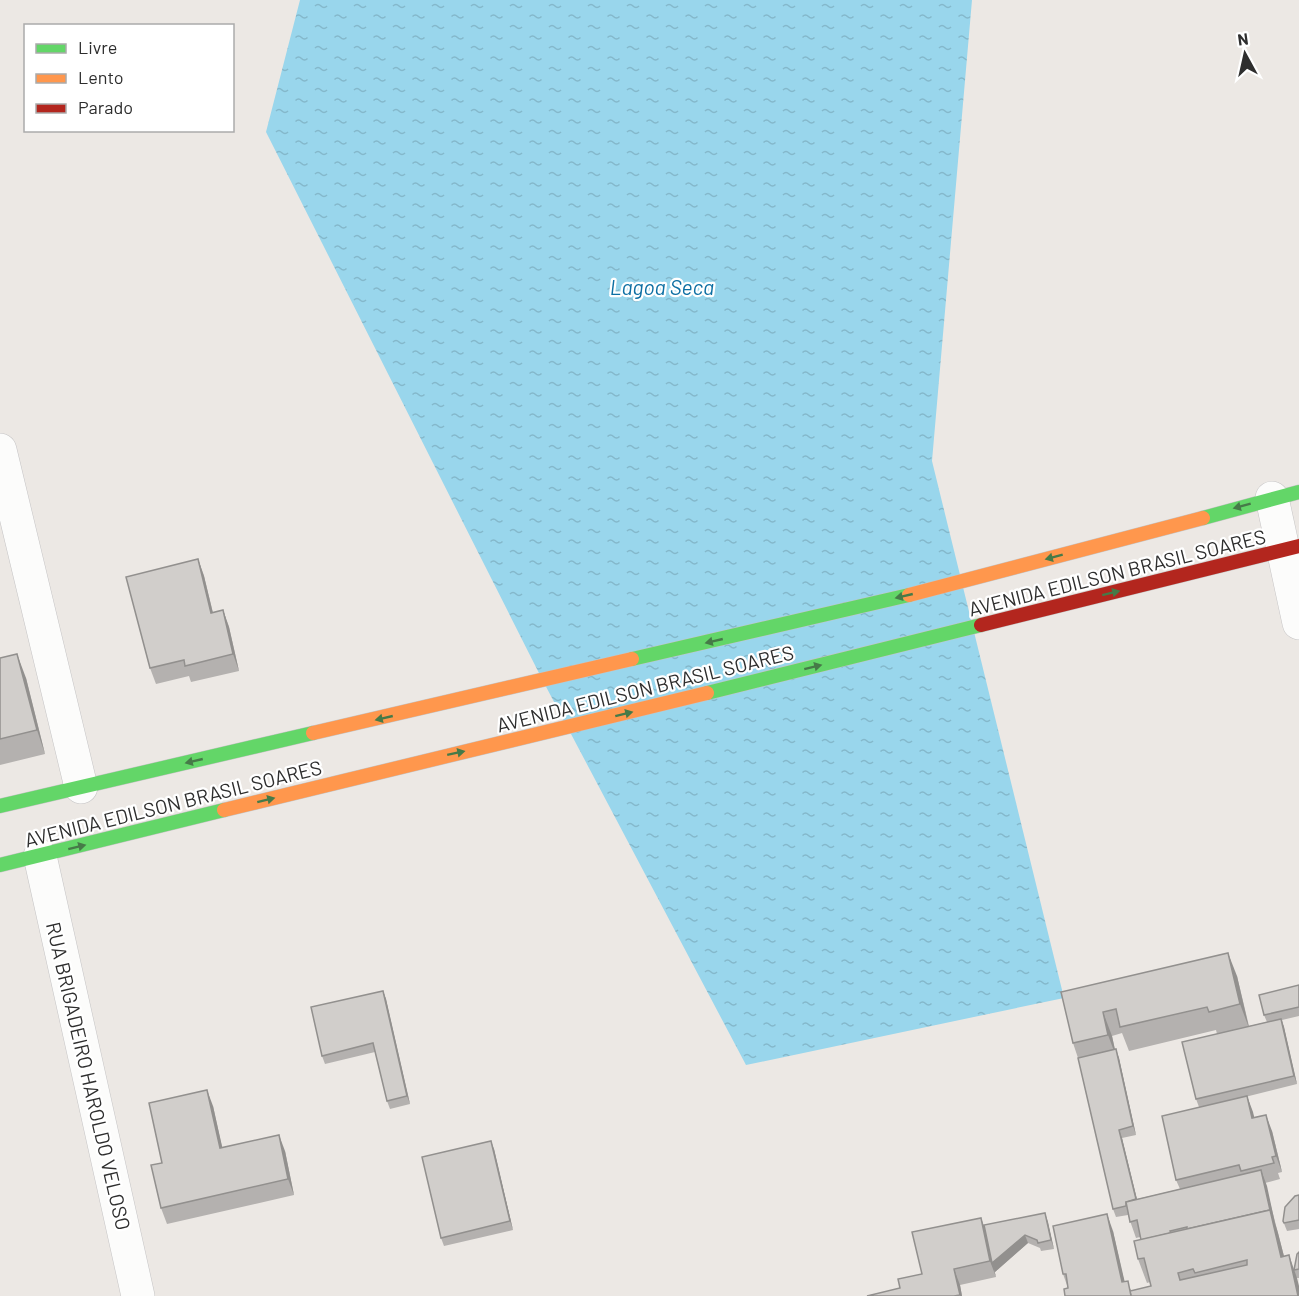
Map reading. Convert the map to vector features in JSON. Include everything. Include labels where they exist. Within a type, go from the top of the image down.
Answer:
[{"type":"main road","name":"AVENIDA EDILSON BRASIL SOARES","points":[[0,806],[961,583],[1286,495]]},
{"type":"main road","name":"AVENIDA EDILSON BRASIL SOARES","points":[[0,866],[1291,548]]},
{"type":"street","points":[[0,450],[81,787]]},
{"type":"street","points":[[1286,495],[1299,623]]},
{"type":"street","name":"RUA BRIGADEIRO HAROLDO VELOSO","points":[[40,856],[138,1296]]},
{"type":"water","name":"Lagoa Seca","points":[[300,0],[972,0],[932,461],[1064,998],[746,1065],[543,681],[266,132]]},
{"type":"building","points":[[198,559],[211,613],[223,610],[233,654],[185,666],[184,660],[150,668],[126,577]]},
{"type":"building","points":[[17,654],[37,730],[0,739],[0,658]]},
{"type":"building","points":[[1228,953],[1240,1004],[1209,1012],[1207,1007],[1120,1027],[1116,1009],[1103,1012],[1108,1035],[1073,1043],[1061,992]]},
{"type":"building","points":[[1299,985],[1299,1007],[1264,1015],[1259,995]]},
{"type":"building","points":[[383,991],[407,1096],[387,1101],[373,1043],[322,1056],[311,1007]]},
{"type":"building","points":[[1281,1019],[1294,1076],[1196,1099],[1182,1042]]},
{"type":"building","points":[[1116,1049],[1133,1126],[1119,1130],[1136,1199],[1126,1202],[1126,1206],[1113,1209],[1078,1058]]},
{"type":"building","points":[[207,1090],[220,1148],[279,1135],[288,1179],[161,1208],[151,1165],[162,1163],[149,1103]]},
{"type":"building","points":[[1247,1096],[1252,1118],[1266,1115],[1276,1156],[1272,1157],[1274,1163],[1241,1171],[1239,1165],[1176,1180],[1162,1116]]},
{"type":"building","points":[[491,1141],[510,1221],[441,1238],[422,1157]]},
{"type":"building","points":[[1261,1170],[1270,1210],[1187,1229],[1187,1227],[1141,1240],[1137,1220],[1130,1222],[1126,1202]]},
{"type":"building","points":[[1299,1195],[1299,1220],[1284,1223],[1285,1207],[1295,1196]]},
{"type":"building","points":[[1270,1210],[1281,1257],[1289,1255],[1298,1296],[1131,1296],[1130,1291],[1151,1286],[1144,1258],[1138,1259],[1134,1241]],"holes":[[[1247,1260],[1247,1265],[1180,1280],[1178,1273],[1193,1269],[1195,1273]]]},
{"type":"building","points":[[1045,1213],[1051,1240],[1038,1243],[1037,1240],[1025,1235],[992,1263],[984,1225]]},
{"type":"building","points":[[1107,1214],[1122,1282],[1128,1281],[1131,1296],[1065,1296],[1064,1289],[1068,1288],[1066,1274],[1063,1274],[1053,1226]]},
{"type":"building","points":[[981,1218],[990,1261],[954,1269],[960,1295],[867,1296],[900,1288],[898,1279],[922,1274],[912,1232]]},
{"type":"building","points":[[1299,1252],[1299,1269],[1294,1270],[1297,1254]]},
{"type":"traffic: fast","points":[[1203,518],[1299,492]]},
{"type":"traffic: fast","points":[[632,659],[909,595]]},
{"type":"traffic: fast","points":[[707,693],[981,625]]},
{"type":"traffic: fast","points":[[0,806],[313,733]]},
{"type":"traffic: fast","points":[[0,865],[224,810]]},
{"type":"traffic: slow","points":[[909,595],[1203,518]]},
{"type":"traffic: slow","points":[[313,733],[632,659]]},
{"type":"traffic: slow","points":[[224,810],[707,693]]},
{"type":"traffic: jam","points":[[981,625],[1299,546]]}]
